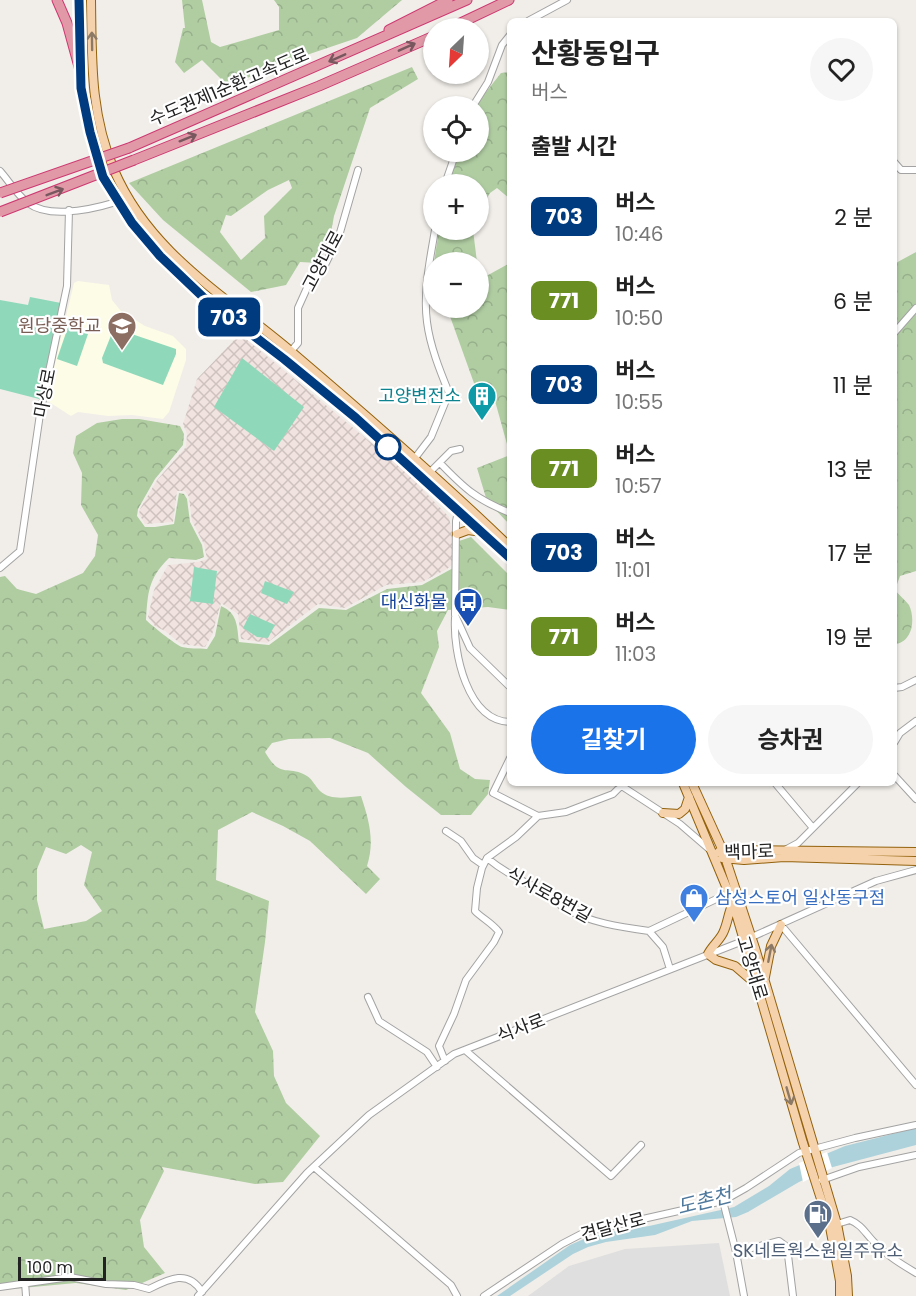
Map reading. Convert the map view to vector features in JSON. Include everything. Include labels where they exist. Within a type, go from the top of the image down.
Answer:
[{"type":"highway","points":[[57,0],[67,23],[81,74]]},
{"type":"highway","points":[[358,49],[402,22],[448,0]]},
{"type":"highway","name":"수도권제1순환고속도로","points":[[0,193],[129,148],[467,0]]},
{"type":"highway","points":[[471,18],[509,0]]},
{"type":"highway","name":"수도권제1순환고속도로","points":[[0,212],[319,86],[423,41]]},
{"type":"main road","points":[[79,0],[83,101],[96,156],[103,177],[146,240],[203,297],[356,418],[507,555]]},
{"type":"main road","points":[[91,0],[94,96],[99,128],[114,169],[128,198],[166,249],[211,289],[291,351],[415,458],[507,544]]},
{"type":"main road","points":[[457,534],[468,531],[482,532]]},
{"type":"main road","name":"고양대로","points":[[684,786],[714,853],[747,939]]},
{"type":"main road","name":"고양대로","points":[[693,786],[724,855],[819,1179]]},
{"type":"main road","points":[[663,813],[679,814],[685,809],[689,797]]},
{"type":"main road","name":"백마로","points":[[724,855],[785,850],[916,852]]},
{"type":"main road","name":"백마로","points":[[714,853],[916,861]]},
{"type":"main road","points":[[733,903],[723,932],[708,954],[716,960],[735,966],[761,984],[771,946],[781,925]]},
{"type":"main road","points":[[819,1179],[837,1224],[847,1276],[848,1296]]},
{"type":"main road","points":[[819,1179],[830,1227],[840,1296]]},
{"type":"street","points":[[534,18],[567,0]]},
{"type":"street","points":[[479,96],[488,82],[502,45],[507,39]]},
{"type":"street","points":[[897,165],[901,170],[916,170]]},
{"type":"street","name":"고양대로","points":[[291,351],[298,343],[298,308],[307,288],[325,265],[339,236],[358,170]]},
{"type":"street","points":[[0,171],[28,203],[40,208],[90,209],[128,198]]},
{"type":"street","name":"마상로","points":[[0,568],[20,551],[40,414],[67,286],[69,210]]},
{"type":"street","points":[[415,458],[431,437],[448,393],[436,360],[427,322],[428,275],[433,240]]},
{"type":"street","points":[[897,330],[916,308]]},
{"type":"street","points":[[430,472],[451,451],[460,448]]},
{"type":"street","points":[[440,463],[469,492],[484,502],[507,512]]},
{"type":"street","points":[[461,500],[457,511],[454,639],[471,696],[482,709],[499,722],[507,722]]},
{"type":"street","points":[[455,615],[470,648],[507,684]]},
{"type":"street","points":[[897,688],[916,680]]},
{"type":"street","points":[[897,738],[916,721]]},
{"type":"street","points":[[507,764],[493,793],[538,816],[566,812],[588,804],[614,794],[618,786]]},
{"type":"street","points":[[897,778],[916,799]]},
{"type":"street","points":[[621,786],[680,824],[714,853]]},
{"type":"street","points":[[778,786],[813,828]]},
{"type":"street","points":[[785,850],[798,843],[855,786]]},
{"type":"street","points":[[445,1061],[438,1046],[454,1014],[466,980],[499,932],[491,922],[475,911],[477,888],[483,865],[487,858],[516,837],[538,816]]},
{"type":"street","points":[[446,831],[461,841],[473,858],[483,865]]},
{"type":"street","name":"식사로8번길","points":[[487,858],[505,872],[551,896],[563,907],[604,924],[649,931]]},
{"type":"street","name":"식사로","points":[[200,1294],[314,1167],[369,1115],[445,1061],[465,1050],[781,925],[876,881],[916,870]]},
{"type":"street","points":[[670,969],[663,947],[649,931],[729,893]]},
{"type":"street","points":[[781,925],[916,1085]]},
{"type":"street","points":[[368,997],[379,1021],[427,1052],[437,1066]]},
{"type":"street","points":[[465,1050],[611,1176],[641,1145]]},
{"type":"street","name":"견달산로","points":[[484,1296],[562,1244],[585,1232],[724,1203],[792,1156],[916,1125]]},
{"type":"street","points":[[819,1179],[859,1167],[916,1155]]},
{"type":"street","points":[[314,1167],[451,1285],[457,1296]]},
{"type":"street","points":[[724,1203],[744,1296]]},
{"type":"street","points":[[837,1224],[850,1220],[861,1225],[871,1240],[887,1255],[916,1273]]},
{"type":"street","points":[[736,1252],[779,1241],[787,1247],[794,1296]]},
{"type":"street","points":[[0,1287],[70,1277],[149,1289],[162,1281],[186,1277],[195,1282],[200,1294]]},
{"type":"street","points":[[25,1282],[26,1296]]},
{"type":"shaded area","name":"원당중학교","points":[[78,281],[109,285],[112,300],[121,311],[145,326],[173,336],[186,349],[186,360],[169,412],[163,419],[78,412],[71,416],[46,400],[74,283]]},
{"type":"shaded area","points":[[240,334],[404,470],[449,517],[454,543],[453,564],[422,582],[386,585],[345,608],[318,604],[267,643],[241,639],[238,614],[221,603],[212,635],[205,647],[181,644],[155,626],[148,617],[154,590],[168,565],[207,559],[204,544],[192,521],[189,497],[185,491],[177,491],[173,522],[145,524],[139,514],[157,480],[186,447],[187,434],[183,424],[197,379]]},
{"type":"shaded area","points":[[719,1243],[730,1296],[528,1296],[569,1266],[625,1249]]},
{"type":"green space","points":[[182,0],[202,0],[211,42],[220,47],[279,30],[279,7],[274,0],[402,0],[357,38],[283,63],[228,86],[202,60],[184,73],[175,62],[183,28],[185,28]]},
{"type":"green space","points":[[412,67],[418,79],[370,108],[334,216],[329,243],[318,263],[300,262],[286,285],[251,292],[163,220],[129,183]],"holes":[[[289,180],[292,188],[264,216],[265,238],[241,260],[220,232],[226,215],[231,216],[268,190]]]},
{"type":"green space","points":[[507,72],[507,196],[497,188],[489,195],[489,174],[451,174],[456,162],[489,162],[489,96],[483,96],[501,73]]},
{"type":"green space","points":[[437,240],[474,240],[476,252],[436,252]]},
{"type":"green space","points":[[916,252],[916,571],[900,576],[897,584],[897,262]]},
{"type":"green space","points":[[507,265],[507,444],[495,401],[475,386],[451,318],[489,318],[489,275]]},
{"type":"green space","points":[[30,297],[61,303],[39,399],[0,389],[0,300],[28,305]]},
{"type":"green space","points":[[68,327],[88,334],[77,366],[57,359]]},
{"type":"green space","points":[[114,328],[176,349],[163,385],[103,363],[102,358]]},
{"type":"green space","points":[[242,358],[304,407],[274,451],[214,407]]},
{"type":"green space","points":[[122,419],[139,419],[180,426],[184,434],[183,445],[155,479],[138,509],[137,516],[145,527],[174,524],[179,493],[184,494],[187,499],[190,522],[202,545],[204,557],[196,560],[169,558],[150,586],[146,620],[182,647],[207,649],[215,636],[221,606],[231,612],[234,617],[239,642],[269,645],[319,608],[346,610],[387,589],[422,585],[455,567],[459,541],[471,537],[507,573],[507,610],[488,607],[448,610],[437,631],[439,647],[421,693],[450,733],[460,769],[475,779],[490,780],[488,794],[471,815],[441,815],[368,753],[330,738],[289,739],[272,743],[265,752],[276,766],[307,776],[320,791],[329,796],[339,798],[361,796],[370,831],[371,848],[367,866],[380,879],[366,894],[310,841],[252,812],[218,830],[216,880],[269,901],[255,1012],[273,1051],[274,1076],[286,1103],[320,1136],[283,1182],[255,1184],[162,1167],[164,1171],[140,1220],[144,1247],[165,1273],[126,1290],[76,1283],[0,1290],[0,577],[5,576],[17,589],[36,594],[83,573],[95,556],[98,535],[81,505],[82,473],[73,453],[76,436],[97,423]],"holes":[[[81,845],[92,852],[84,885],[102,911],[86,921],[44,929],[37,900],[37,869],[46,847],[66,854]]]},
{"type":"green space","points":[[507,456],[507,522],[487,501],[477,468]]},
{"type":"green space","points":[[194,567],[217,571],[213,604],[190,601]]},
{"type":"green space","points":[[265,581],[294,592],[287,604],[261,593]]},
{"type":"green space","points":[[897,592],[909,605],[912,617],[909,635],[897,644]]},
{"type":"green space","points":[[250,614],[275,625],[268,638],[257,637],[243,628]]},
{"type":"water","points":[[916,1128],[916,1145],[833,1167],[799,1182],[736,1217],[692,1221],[655,1235],[588,1247],[573,1254],[510,1296],[497,1296],[570,1245],[586,1238],[734,1207],[769,1186],[790,1169],[845,1146]]},
{"type":"pier","points":[[827,1152],[832,1168],[803,1182],[799,1163]]},
{"type":"bus line","name":"703","points":[[79,0],[81,88],[90,132],[103,177],[132,223],[160,256],[203,297],[356,418],[507,555]]},
{"type":"place","name":"원당중학교","points":[[122,352]]},
{"type":"place","name":"고양변전소","points":[[482,422]]},
{"type":"place","name":"대신화물","points":[[468,628]]},
{"type":"place","name":"삼성스토어 일산동구점","points":[[694,924]]},
{"type":"place","name":"SK네트웍스원일주유소","points":[[818,1240]]},
{"type":"water label","name":"도촌천","points":[[704,1201]]}]
